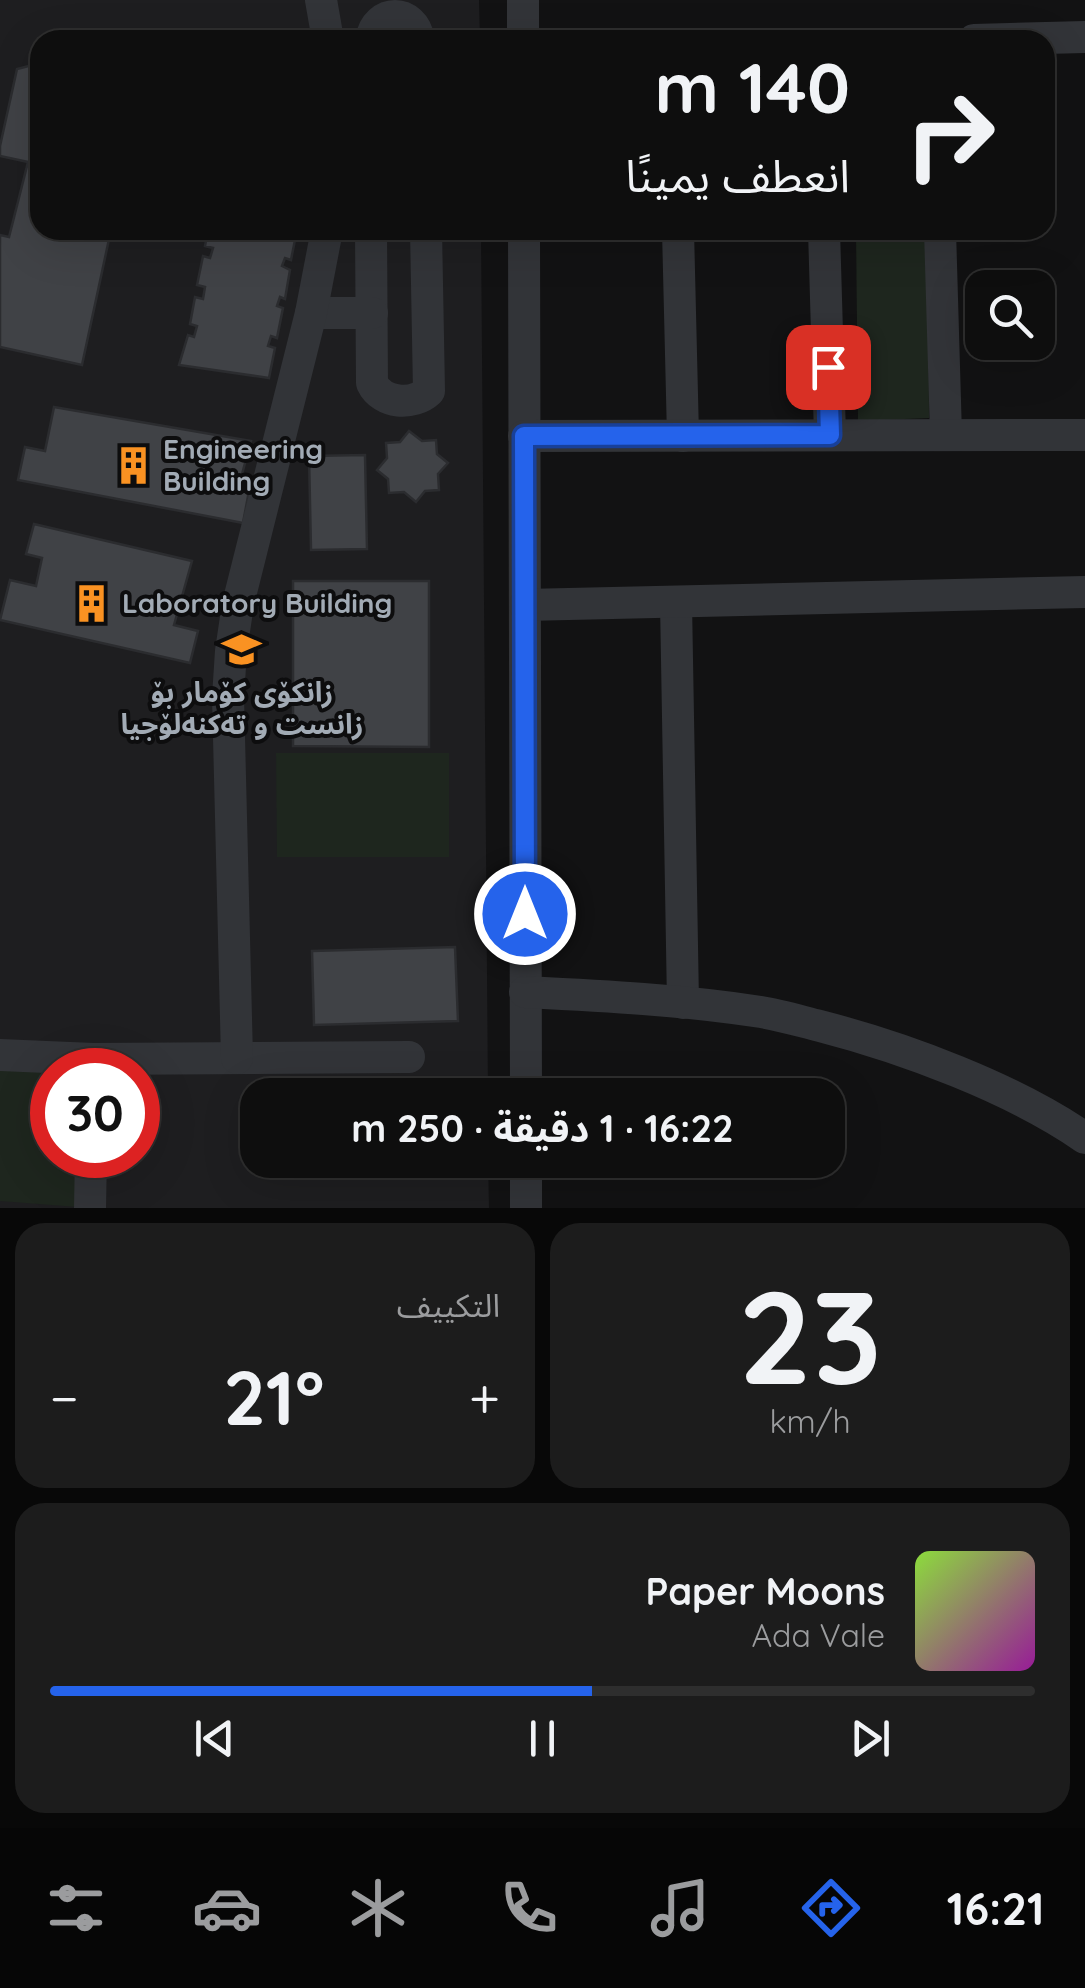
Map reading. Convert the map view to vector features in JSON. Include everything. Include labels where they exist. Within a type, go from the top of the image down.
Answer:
[{"type":"street","points":[[321,0],[326,30]]},
{"type":"street","points":[[524,0],[524,30]]},
{"type":"street","points":[[373,30],[382,18],[393,15],[404,17],[416,30]]},
{"type":"street","points":[[1055,38],[1085,37]]},
{"type":"street","points":[[237,1058],[228,698],[231,651],[238,604],[312,313],[325,240]]},
{"type":"street","points":[[371,240],[372,374],[376,391],[389,400],[418,399],[430,391],[426,240]]},
{"type":"street","points":[[524,240],[526,1078]]},
{"type":"street","points":[[678,240],[684,436]]},
{"type":"street","points":[[824,240],[830,435]]},
{"type":"street","points":[[940,240],[946,435]]},
{"type":"street","points":[[312,313],[372,313]]},
{"type":"street","points":[[524,436],[1085,435]]},
{"type":"street","points":[[525,605],[1085,592]]},
{"type":"street","points":[[676,602],[682,1003]]},
{"type":"street","points":[[526,992],[650,999],[764,1012],[865,1038],[976,1080],[1085,1138]]},
{"type":"street","points":[[0,1054],[30,1057]]},
{"type":"street","points":[[160,1061],[409,1057]]},
{"type":"street","points":[[90,1208],[91,1178]]},
{"type":"street","points":[[526,1178],[526,1208]]},
{"type":"shaded area","name":"زانکۆی کۆمار بۆ زانست و تەکنەلۆجیا","points":[[0,0],[479,0],[480,30],[30,30],[30,240],[481,240],[488,1078],[240,1078],[240,1178],[488,1178],[489,1208],[0,1208]]},
{"type":"shaded area","points":[[856,240],[928,240],[929,418],[858,421]]},
{"type":"shaded area","points":[[276,753],[449,753],[449,857],[277,857]]},
{"type":"shaded area","points":[[0,1055],[30,1064],[30,1178],[91,1178],[90,1208],[0,1201]]},
{"type":"building","points":[[30,66],[30,240],[109,240],[82,365],[0,347],[0,235],[9,237],[28,162],[0,156],[17,69]]},
{"type":"building","points":[[206,240],[295,240],[291,260],[285,258],[282,266],[290,270],[285,299],[280,297],[277,306],[283,308],[277,338],[271,336],[268,346],[275,348],[269,378],[179,365],[188,335],[194,337],[197,326],[190,324],[195,297],[203,299],[205,287],[197,285],[203,256],[210,258],[213,248],[205,246]]},
{"type":"building","name":"Engineering Building","points":[[54,407],[251,441],[238,489],[249,491],[243,523],[18,480],[25,447],[45,451]]},
{"type":"building","points":[[409,431],[422,441],[436,440],[437,454],[448,463],[438,474],[439,490],[425,491],[416,502],[404,492],[389,493],[388,479],[377,470],[387,458],[386,443],[400,442]]},
{"type":"building","points":[[365,455],[367,549],[311,550],[309,456]]},
{"type":"building","name":"Laboratory Building","points":[[34,524],[192,561],[174,625],[198,631],[190,663],[0,620],[10,580],[36,586],[42,558],[26,554]]},
{"type":"building","points":[[293,581],[429,581],[429,747],[293,746]]},
{"type":"building","points":[[455,947],[458,1021],[314,1025],[312,951]]},
{"type":"place","name":"Engineering Building","points":[[133,465]]},
{"type":"place","name":"Laboratory Building","points":[[92,603]]},
{"type":"place","name":"زانکۆی کۆمار بۆ زانست و تەکنەلۆجیا","points":[[242,650]]},
{"type":"route","points":[[525,914],[524,436],[830,435],[828,367]]}]
